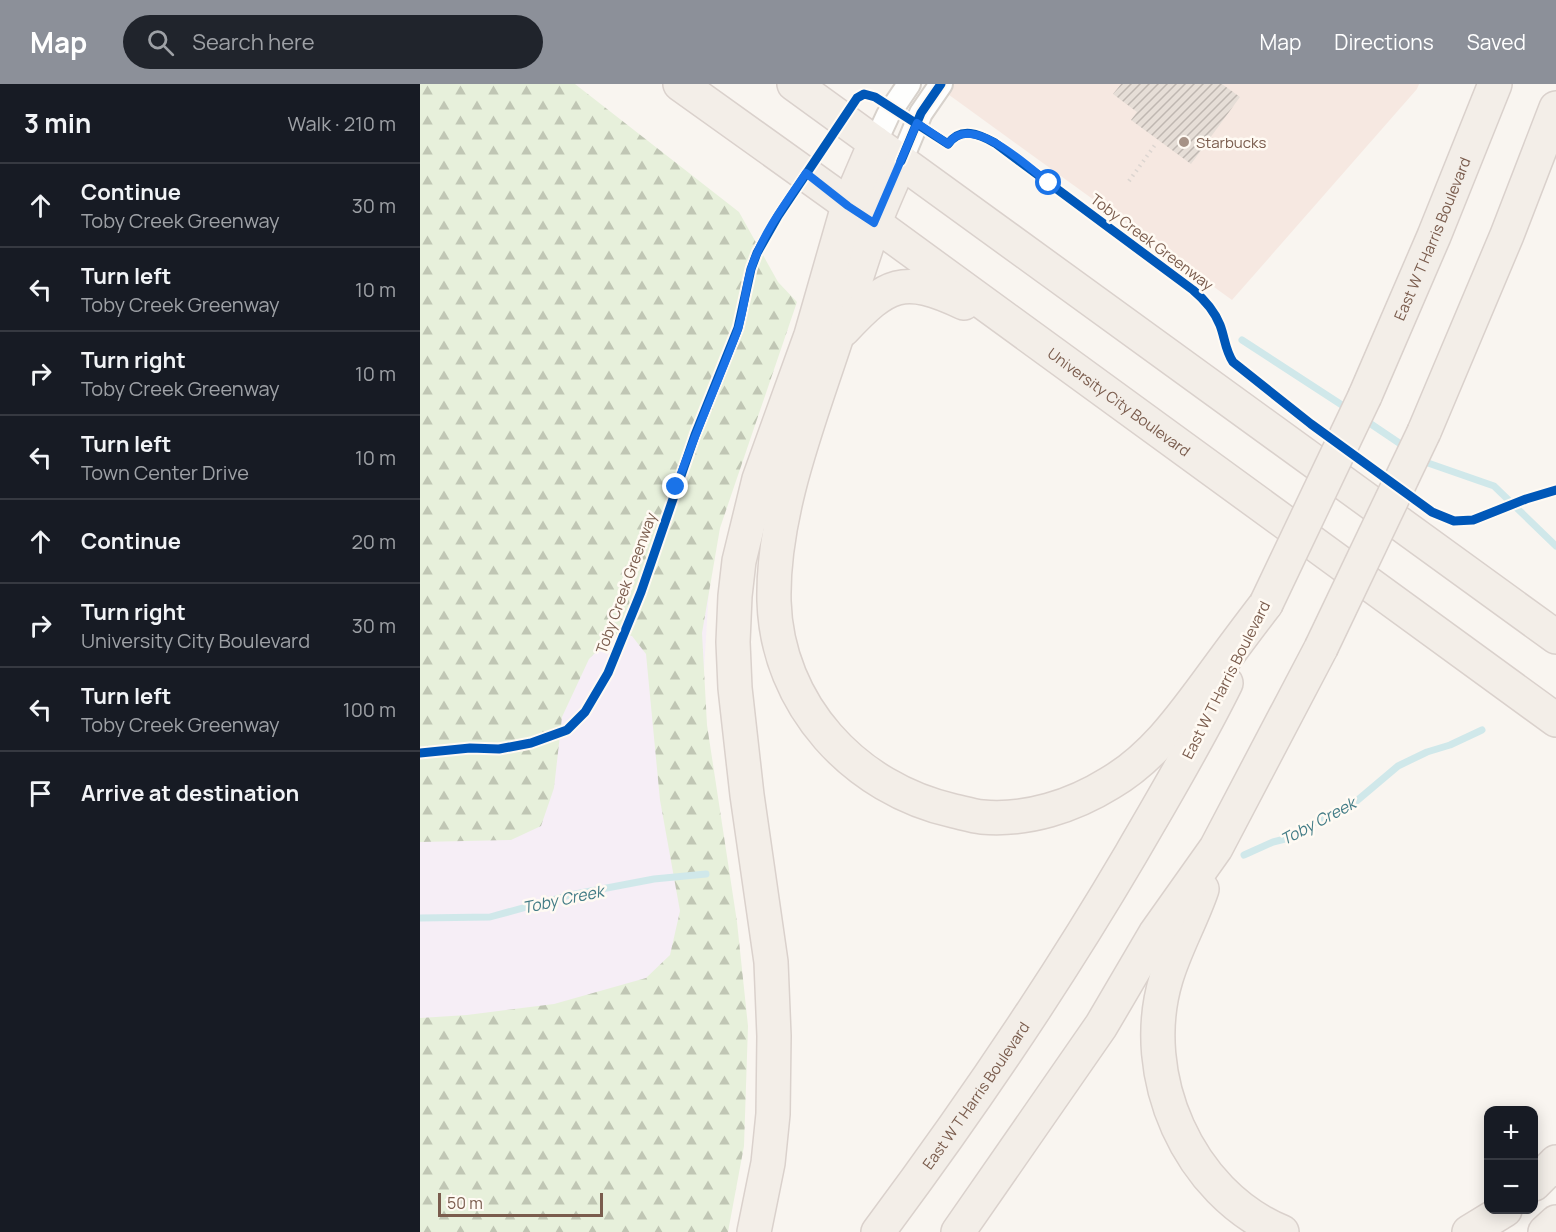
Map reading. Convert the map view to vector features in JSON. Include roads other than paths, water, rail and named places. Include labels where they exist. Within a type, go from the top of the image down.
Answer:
[{"type":"main road","name":"University City Boulevard","points":[[680,84],[806,173],[1556,720]]},
{"type":"main road","points":[[794,84],[1556,637]]},
{"type":"main road","name":"East W T Harris Boulevard","points":[[878,1232],[1011,1047],[1105,897],[1196,743],[1266,604],[1365,396],[1434,236],[1495,84]]},
{"type":"main road","points":[[1540,148],[1550,84]]},
{"type":"main road","points":[[958,1232],[1101,1026],[1155,934],[1216,848],[1321,648],[1424,432],[1493,268],[1556,108]]},
{"type":"main road","points":[[754,1232],[768,1163],[771,1134],[774,1036],[771,962],[747,795],[735,688],[733,642],[739,561],[759,479],[811,336],[888,152]]},
{"type":"main road","points":[[861,215],[837,336],[809,419],[780,527],[775,558],[774,603],[784,658],[799,695],[820,728],[846,757],[875,780],[908,797],[926,804],[982,817],[1039,813],[1092,794],[1142,760],[1164,738],[1266,604]]},
{"type":"main road","points":[[837,336],[862,309],[881,293],[903,287],[918,286],[937,291],[1024,333]]},
{"type":"main road","points":[[1216,848],[1196,908],[1166,978],[1159,1034],[1162,1072],[1177,1126],[1192,1155],[1227,1197],[1282,1232]]},
{"type":"main road","points":[[1538,1179],[1556,1162]]},
{"type":"main road","points":[[1469,1232],[1497,1214]]},
{"type":"main road","points":[[1545,1232],[1556,1222]]},
{"type":"street","points":[[888,152],[888,115],[909,84]]},
{"type":"street","points":[[888,152],[921,113],[941,84]]},
{"type":"waterway","points":[[1242,340],[1348,409]]},
{"type":"waterway","points":[[1365,420],[1408,449]]},
{"type":"waterway","points":[[1422,459],[1494,486],[1556,546]]},
{"type":"waterway","name":"Toby Creek","points":[[1244,855],[1273,842],[1289,838],[1317,821],[1353,804],[1398,766],[1482,730]]},
{"type":"waterway","name":"Toby Creek","points":[[420,918],[490,917],[570,895],[654,879],[706,874]]},
{"type":"place","name":"Starbucks","points":[[1184,142]]}]
